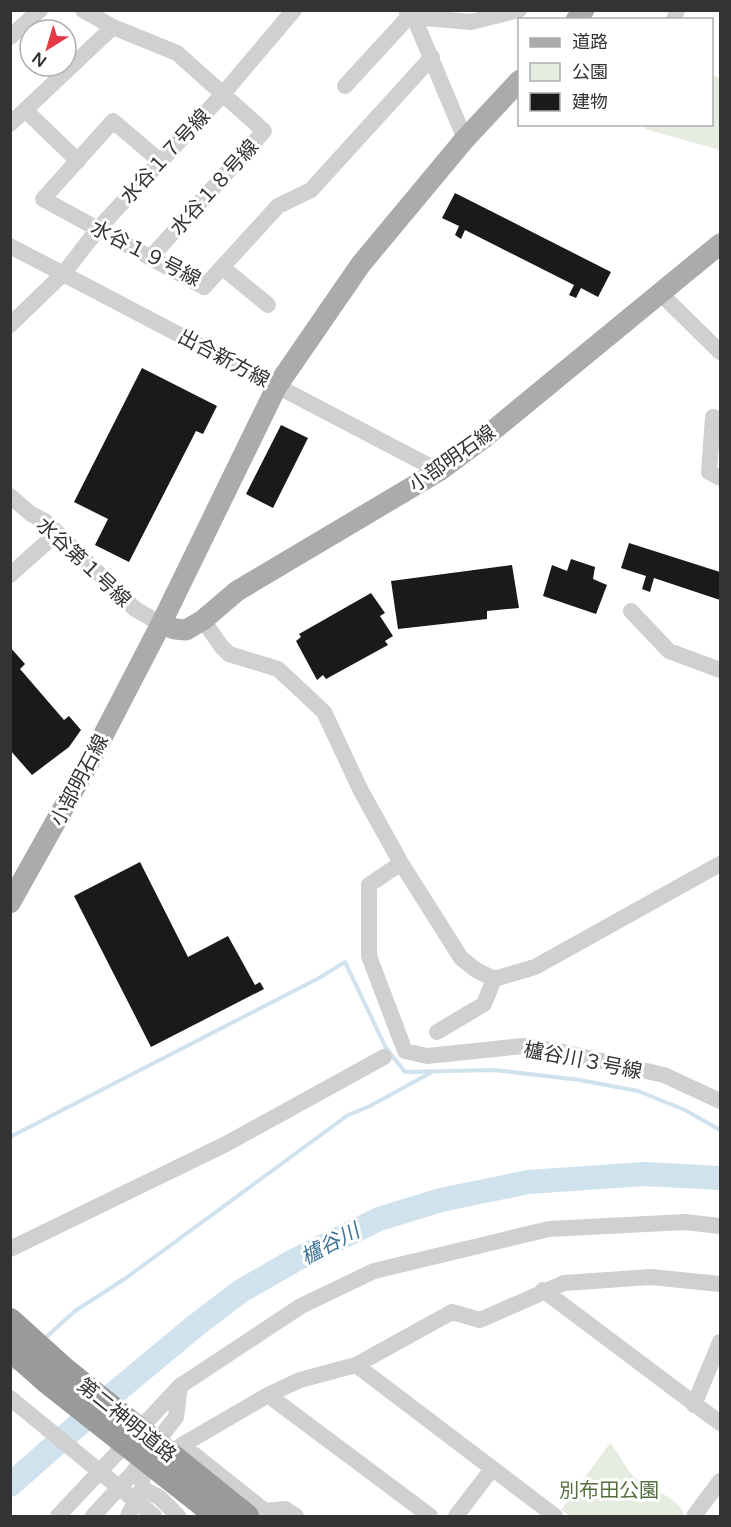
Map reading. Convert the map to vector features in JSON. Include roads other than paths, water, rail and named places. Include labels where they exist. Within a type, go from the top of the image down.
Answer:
[{"type":"highway","name":"第二神明道路","points":[[10,1320],[62,1367],[247,1516]]},
{"type":"highway","name":"第二神明道路","points":[[10,1349],[46,1381],[217,1516]]},
{"type":"main road","name":"小部明石線","points":[[10,903],[92,757],[161,624],[277,386],[361,264],[465,140],[518,81]]},
{"type":"main road","name":"小部明石線","points":[[161,624],[186,630],[203,620],[237,591],[438,471],[485,437],[720,244]]},
{"type":"street","points":[[10,37],[40,10]]},
{"type":"street","name":"水谷１８号線","points":[[83,10],[113,27],[177,53],[264,131],[151,257]]},
{"type":"street","name":"水谷１７号線","points":[[12,320],[64,273],[98,229],[222,95],[294,10]]},
{"type":"street","points":[[411,14],[424,18],[471,22],[519,10]]},
{"type":"street","points":[[411,14],[432,57],[465,140]]},
{"type":"street","points":[[345,86],[411,14]]},
{"type":"street","points":[[10,124],[113,27]]},
{"type":"street","name":"水谷１９号線","points":[[160,161],[113,121],[44,199],[204,286],[278,207],[311,190],[432,57]]},
{"type":"street","points":[[25,110],[78,161]]},
{"type":"street","name":"出合新方線","points":[[10,246],[438,471]]},
{"type":"street","points":[[222,267],[268,305]]},
{"type":"street","points":[[660,293],[720,352]]},
{"type":"street","points":[[720,419],[713,417],[709,472],[720,478]]},
{"type":"street","name":"水谷第１号線","points":[[10,496],[31,514],[45,521],[135,609],[161,624]]},
{"type":"street","points":[[10,574],[57,533]]},
{"type":"street","points":[[631,611],[669,651],[720,670]]},
{"type":"street","points":[[203,620],[229,654],[278,669],[324,712],[362,791],[401,863],[461,958],[476,970],[494,979],[535,967],[720,864]]},
{"type":"street","name":"櫨谷川３号線","points":[[401,863],[369,885],[369,956],[405,1051],[427,1056],[523,1046],[558,1051],[664,1075],[720,1101]]},
{"type":"street","points":[[437,1032],[484,1004],[494,979]]},
{"type":"street","points":[[10,1249],[226,1144],[384,1058]]},
{"type":"street","points":[[58,1516],[180,1386],[301,1306],[374,1271],[549,1228],[685,1222],[720,1226]]},
{"type":"street","points":[[93,1516],[182,1445],[268,1395],[300,1380],[345,1366],[356,1365],[452,1312],[480,1320],[543,1290],[564,1283],[651,1277],[720,1284]]},
{"type":"street","points":[[543,1290],[720,1423]]},
{"type":"street","points":[[694,1405],[720,1342]]},
{"type":"street","points":[[356,1365],[555,1516]]},
{"type":"street","points":[[128,1516],[139,1479],[176,1417],[180,1386]]},
{"type":"street","points":[[268,1395],[430,1516]]},
{"type":"street","points":[[10,1398],[154,1516]]},
{"type":"street","points":[[182,1445],[265,1511],[285,1509],[296,1516]]},
{"type":"street","points":[[456,1516],[492,1469]]},
{"type":"street","points":[[139,1479],[178,1516]]},
{"type":"street","points":[[694,1516],[720,1480]]},
{"type":"waterway","points":[[10,1137],[319,978],[345,962],[386,1048],[405,1072],[494,1070],[580,1080],[638,1091],[685,1110],[720,1130]]},
{"type":"waterway","points":[[44,1339],[75,1311],[126,1278],[348,1115],[370,1106],[432,1072]]},
{"type":"waterway","name":"櫨谷川","points":[[10,1485],[112,1395],[241,1291],[295,1260],[379,1219],[441,1200],[528,1182],[644,1174],[720,1178]]},
{"type":"waterway","points":[[10,1370],[17,1365]]},
{"type":"park label","name":"別布田公園","points":[[609,1490]]}]
